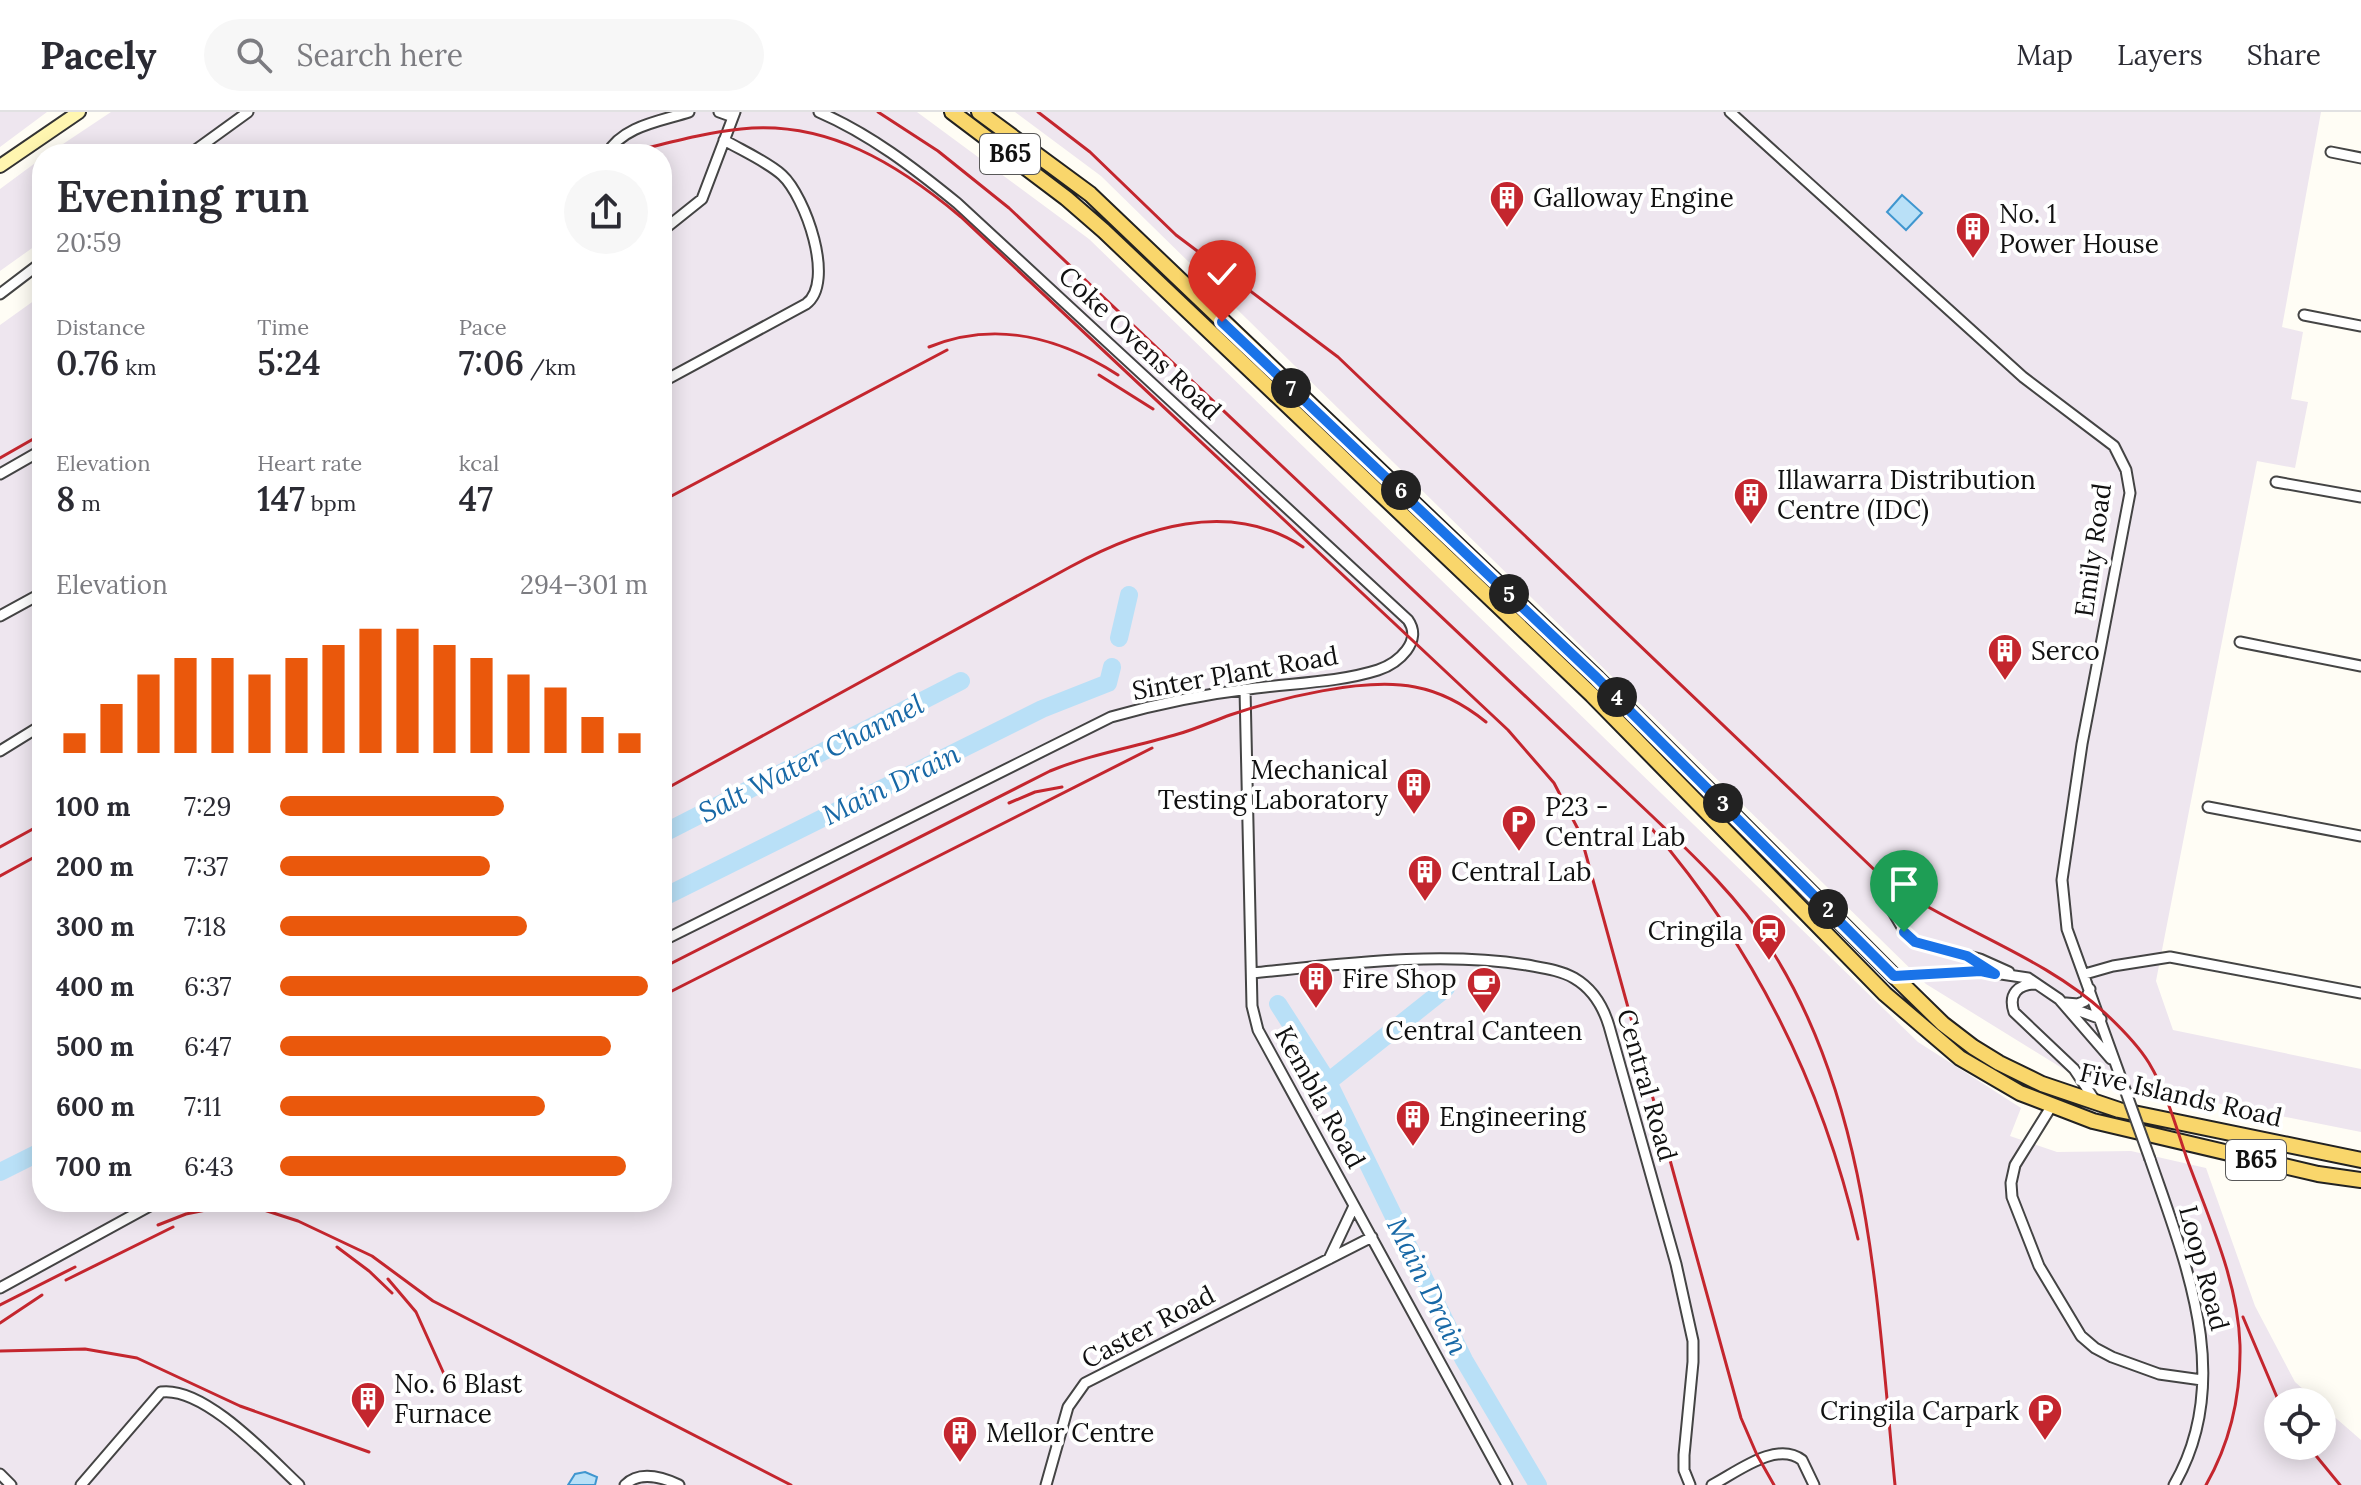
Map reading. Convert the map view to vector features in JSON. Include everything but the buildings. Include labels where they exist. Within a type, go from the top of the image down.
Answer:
[{"type":"main road","name":"Five Islands Road","points":[[952,112],[1066,198],[1104,231],[1254,377],[1592,695],[1885,994],[1960,1058],[2020,1093],[2093,1121],[2318,1174],[2361,1180]]},
{"type":"main road","name":"Five Islands Road","points":[[979,112],[1090,194],[1597,678],[1943,1024],[1973,1047],[2021,1075],[2098,1104],[2361,1160]]},
{"type":"main road","name":"B65","points":[[2318,1174],[2361,1188]]},
{"type":"street","points":[[32,144],[79,112]]},
{"type":"street","points":[[204,144],[248,112]]},
{"type":"street","points":[[614,144],[629,132],[689,112]]},
{"type":"street","points":[[672,223],[702,199],[734,115],[719,112]]},
{"type":"street","name":"Coke Ovens Road","points":[[819,112],[893,153],[957,203],[1408,620],[1413,630]]},
{"type":"street","name":"Emily Road","points":[[1730,112],[2023,377],[2114,446],[2126,470],[2130,493],[2082,744],[2062,880],[2065,920],[2101,1019]]},
{"type":"street","points":[[672,377],[806,304],[812,300],[818,286],[812,229],[803,204],[782,175],[724,140]]},
{"type":"street","points":[[0,166],[32,144]]},
{"type":"street","points":[[2331,152],[2361,158]]},
{"type":"street","points":[[0,294],[32,270]]},
{"type":"street","points":[[2304,315],[2361,326]]},
{"type":"street","points":[[0,474],[32,456]]},
{"type":"street","points":[[2276,482],[2361,497]]},
{"type":"street","points":[[0,616],[32,598]]},
{"type":"street","name":"Sinter Plant Road","points":[[672,936],[1111,717],[1161,702],[1378,670],[1405,653],[1413,640],[1413,630]]},
{"type":"street","points":[[2240,642],[2361,666]]},
{"type":"street","name":"Kembla Road","points":[[1245,689],[1252,1006],[1258,1030],[1507,1485]]},
{"type":"street","points":[[0,751],[32,731]]},
{"type":"street","points":[[2208,807],[2361,836]]},
{"type":"street","points":[[1893,912],[1911,940],[2028,978]]},
{"type":"street","points":[[1961,954],[1995,974]]},
{"type":"street","points":[[2085,974],[2106,967],[2165,957],[2361,993]]},
{"type":"street","name":"Central Road","points":[[1253,973],[1344,964],[1462,958],[1556,971],[1571,976],[1592,992],[1609,1026],[1676,1264],[1693,1341],[1684,1455],[1684,1470],[1690,1485]]},
{"type":"street","name":"Loop Road","points":[[1894,976],[1981,971],[2028,978],[2061,1001],[2116,1065]]},
{"type":"street","points":[[2040,984],[2025,985],[2015,990],[2011,1001],[2014,1012],[2074,1069],[2098,1104]]},
{"type":"street","points":[[2061,1001],[2075,1005],[2083,1003],[2090,988]]},
{"type":"street","points":[[2061,1001],[2079,1012],[2101,1019]]},
{"type":"street","name":"Loop Road","points":[[2101,1019],[2184,1260],[2201,1332],[2201,1403],[2193,1446],[2174,1485]]},
{"type":"street","points":[[2051,1107],[2015,1165],[2011,1183],[2012,1197],[2039,1266],[2081,1336],[2095,1348],[2159,1374],[2202,1380]]},
{"type":"street","points":[[1329,1259],[1354,1206]]},
{"type":"street","points":[[0,1288],[139,1212]]},
{"type":"street","name":"Caster Road","points":[[1046,1485],[1068,1407],[1085,1383],[1372,1237]]},
{"type":"street","points":[[81,1485],[161,1392],[176,1390],[233,1422],[299,1485]]},
{"type":"street","points":[[1712,1485],[1783,1452],[1797,1455],[1802,1460],[1814,1485]]},
{"type":"street","points":[[0,1474],[11,1485]]},
{"type":"street","points":[[625,1485],[631,1479],[660,1475],[679,1485]]},
{"type":"shaded area","points":[[0,112],[47,112],[0,147]]},
{"type":"shaded area","points":[[111,112],[917,112],[1089,239],[1918,1042],[2021,1108],[2010,1136],[2057,1152],[2131,1151],[2206,1168],[2255,1306],[2295,1382],[2302,1388],[2264,1388],[2264,1460],[2336,1460],[2336,1418],[2361,1440],[2361,1485],[0,1485],[0,325],[32,302],[32,1212],[672,1212],[672,144],[63,144]]},
{"type":"shaded area","points":[[1015,112],[2321,112],[2282,327],[2303,332],[2291,399],[2308,402],[2295,468],[2257,461],[2156,981],[2173,1030],[2361,1069],[2361,1132],[2196,1099],[2110,1087],[2070,1073],[1926,984],[1101,176]]},
{"type":"shaded area","points":[[32,165],[32,248],[0,271],[0,189]]},
{"type":"water","points":[[1902,195],[1922,213],[1906,230],[1887,212]]},
{"type":"water","points":[[585,1472],[597,1477],[595,1485],[568,1485],[575,1474]]},
{"type":"waterway","name":"Main Drain","points":[[1119,638],[1129,595]]},
{"type":"waterway","name":"Main Drain","points":[[672,893],[1042,709],[1108,683],[1112,667]]},
{"type":"waterway","name":"Salt Water Channel","points":[[672,829],[961,681]]},
{"type":"waterway","name":"Main Drain","points":[[1328,1082],[1446,988]]},
{"type":"waterway","name":"Main Drain","points":[[1278,1004],[1328,1082],[1464,1360],[1538,1485]]},
{"type":"waterway","name":"Salt Water Channel","points":[[0,1172],[32,1156]]},
{"type":"railway","points":[[878,112],[938,151],[1009,208],[1667,830],[1714,877],[1757,928],[1803,1007],[1829,1071],[1849,1138],[1864,1207],[1874,1277],[1895,1485]]},
{"type":"railway","points":[[1038,112],[1090,152],[1176,235],[1338,357],[1883,878],[1938,912],[2053,974],[2105,1013],[2134,1043],[2155,1074],[2171,1110],[2221,1250],[2238,1321],[2240,1363],[2236,1400],[2228,1435],[2206,1485]]},
{"type":"railway","points":[[664,144],[741,129],[773,128],[803,132],[860,150],[912,180],[961,217],[1508,730],[1554,783],[1580,833],[1741,1418],[1774,1485]]},
{"type":"railway","points":[[929,347],[978,335],[1026,337],[1073,351],[1118,375]]},
{"type":"railway","points":[[672,496],[947,350]]},
{"type":"railway","points":[[1099,375],[1153,409]]},
{"type":"railway","points":[[0,458],[32,440]]},
{"type":"railway","points":[[672,786],[1070,567],[1126,541],[1186,524],[1216,522],[1246,524],[1275,532],[1303,547]]},
{"type":"railway","points":[[672,963],[1050,771],[1185,732],[1250,709],[1322,691],[1394,685],[1425,689],[1444,696],[1486,722]]},
{"type":"railway","points":[[672,991],[1152,748]]},
{"type":"railway","points":[[1009,803],[1035,792],[1062,787]]},
{"type":"railway","points":[[0,847],[32,829]]},
{"type":"railway","points":[[1652,829],[1722,922],[1780,1021],[1825,1127],[1858,1239]]},
{"type":"railway","points":[[0,876],[32,858]]},
{"type":"railway","points":[[158,1225],[196,1212]]},
{"type":"railway","points":[[270,1212],[298,1221],[372,1256],[433,1301],[791,1485]]},
{"type":"railway","points":[[66,1280],[173,1227]]},
{"type":"railway","points":[[337,1247],[392,1293]]},
{"type":"railway","points":[[0,1305],[75,1267]]},
{"type":"railway","points":[[388,1279],[416,1312],[444,1374]]},
{"type":"railway","points":[[0,1323],[42,1295]]},
{"type":"railway","points":[[2243,1317],[2273,1388]]},
{"type":"railway","points":[[0,1351],[85,1349],[137,1358],[240,1406],[369,1452]]},
{"type":"railway","points":[[2319,1460],[2340,1485]]},
{"type":"place","name":"Galloway Engine","points":[[1507,229]]},
{"type":"place","name":"No. 1 Power House","points":[[1973,260]]},
{"type":"place","name":"Illawarra Distribution Centre (IDC)","points":[[1751,526]]},
{"type":"place","name":"Serco","points":[[2005,682]]},
{"type":"place","name":"Mechanical Testing Laboratory","points":[[1414,816]]},
{"type":"place","name":"P23 - Central Lab","points":[[1519,853]]},
{"type":"place","name":"Central Lab","points":[[1425,903]]},
{"type":"place","name":"Cringila","points":[[1769,962]]},
{"type":"place","name":"Fire Shop","points":[[1316,1010]]},
{"type":"place","name":"Central Canteen","points":[[1484,1015]]},
{"type":"place","name":"Engineering","points":[[1413,1148]]},
{"type":"place","name":"No. 6 Blast Furnace","points":[[368,1430]]},
{"type":"place","name":"Cringila Carpark","points":[[2045,1442]]},
{"type":"place","name":"Mellor Centre","points":[[960,1464]]},
{"type":"route","points":[[1222,322],[1597,678],[1894,976],[1981,971],[1995,974],[1967,956],[1920,944],[1904,932]]}]
